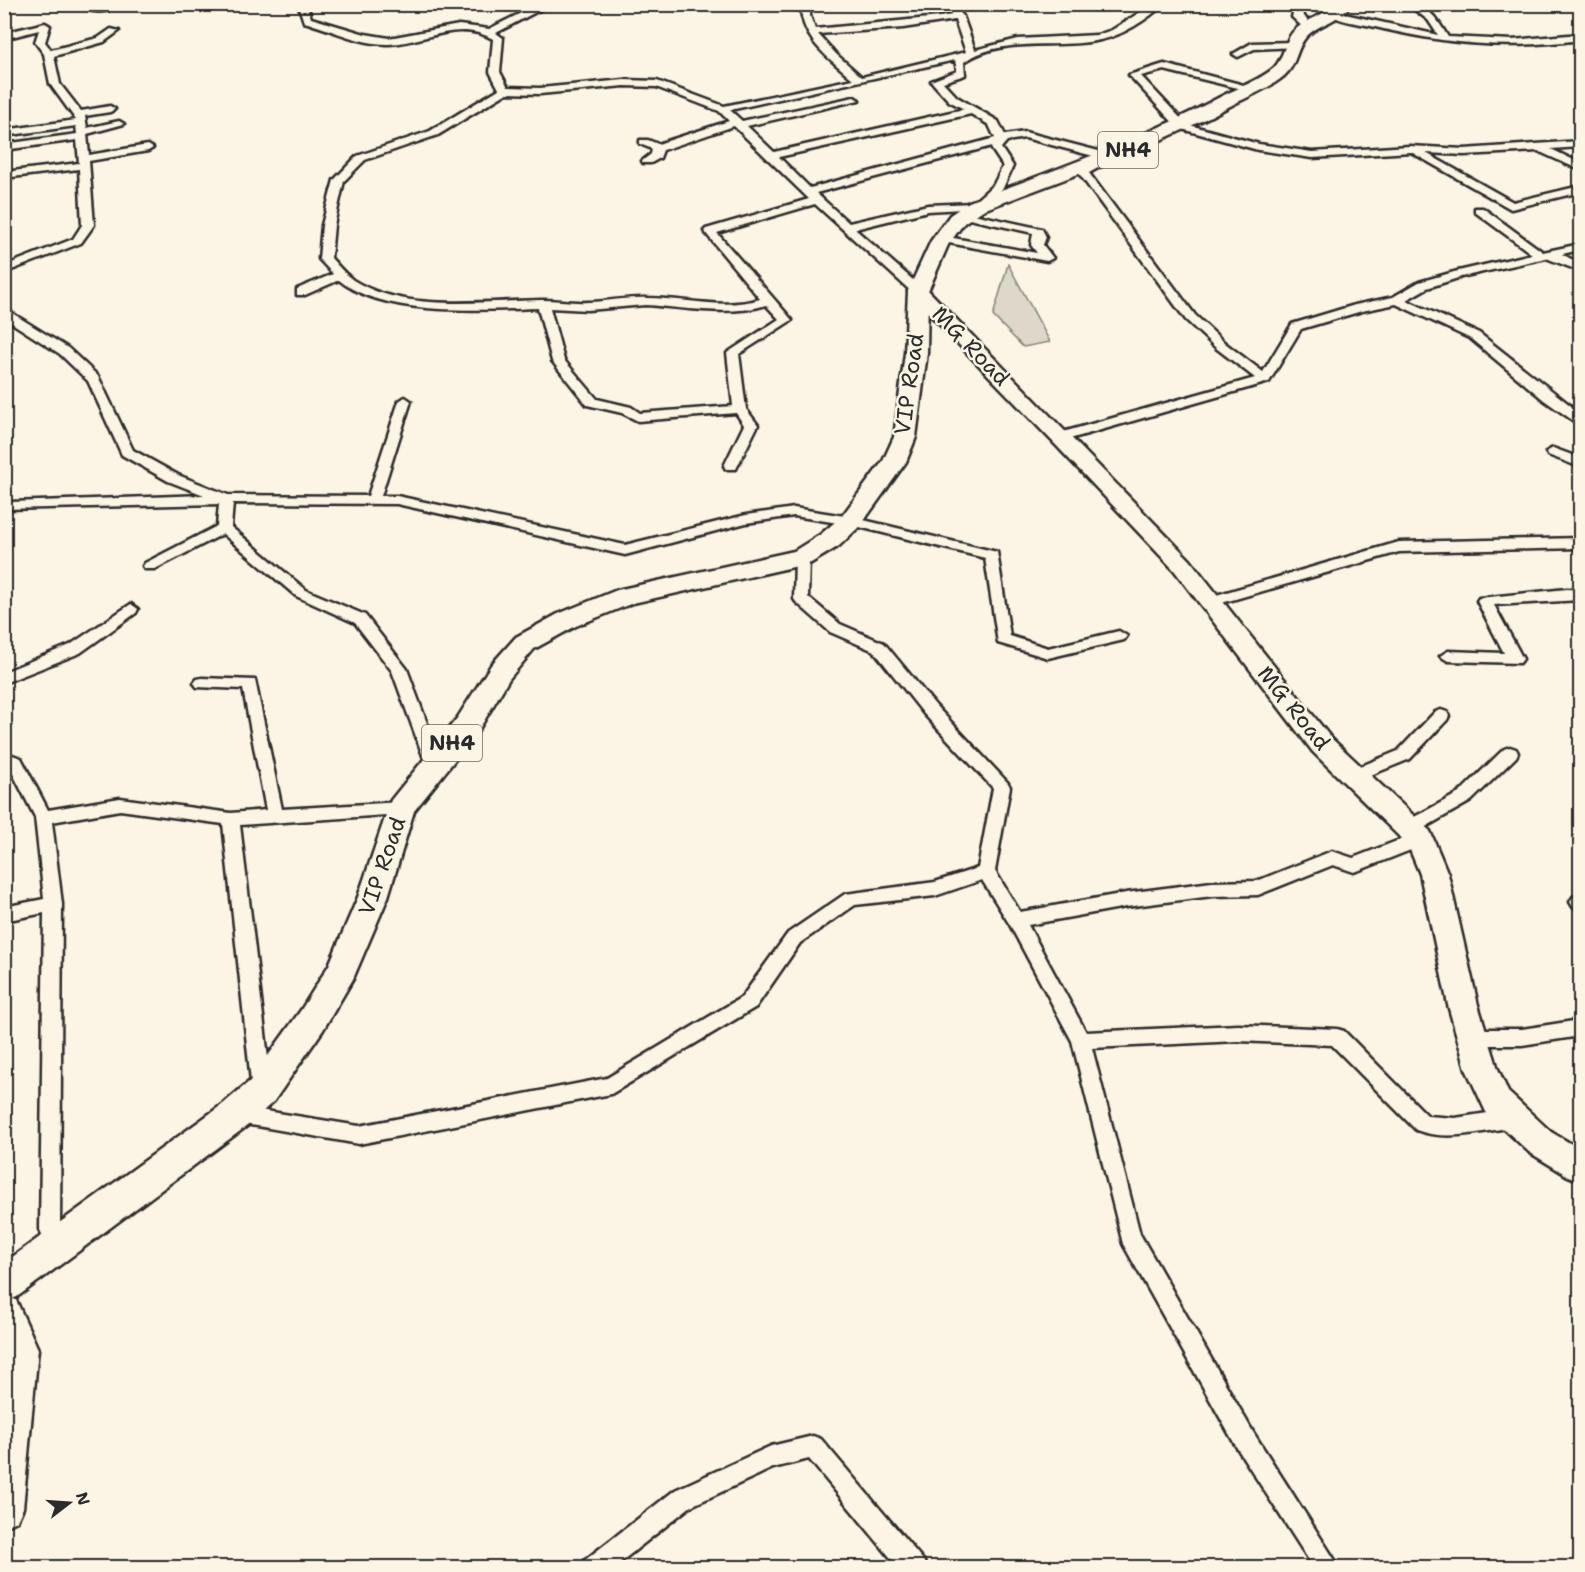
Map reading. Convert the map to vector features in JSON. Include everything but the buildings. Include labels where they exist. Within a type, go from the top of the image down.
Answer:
[{"type":"highway","name":"NH4","points":[[918,291],[942,239],[957,219],[970,210],[1110,157],[1182,126],[1281,70],[1299,35],[1339,10]]},
{"type":"highway","name":"VIP Road","points":[[4,1285],[235,1115],[262,1091],[312,1020],[342,970],[373,897],[402,808],[434,764],[468,724],[500,672],[525,643],[567,620],[626,596],[802,557],[830,540],[851,521],[894,462],[904,437],[916,353],[918,291]]},
{"type":"main road","name":"MG Road","points":[[918,291],[1182,565],[1272,685],[1322,746],[1414,833],[1434,874],[1463,1005],[1482,1069],[1497,1102],[1540,1142],[1581,1166]]},
{"type":"main road","points":[[4,1312],[20,1349],[4,1508]]},
{"type":"street","points":[[81,4],[91,9],[110,8],[114,4]]},
{"type":"street","points":[[302,4],[307,20],[388,42],[434,31],[464,28],[490,32],[498,38],[494,69],[496,82],[505,90]]},
{"type":"street","points":[[490,32],[547,4]]},
{"type":"street","points":[[806,4],[805,12],[820,46],[860,80]]},
{"type":"street","points":[[947,4],[958,16],[971,52]]},
{"type":"street","points":[[723,109],[860,80],[1018,42],[1098,38],[1115,32],[1160,4]]},
{"type":"street","points":[[1308,28],[1297,18],[1297,12],[1317,4]]},
{"type":"street","points":[[1411,4],[1432,18],[1445,39]]},
{"type":"street","points":[[1339,10],[1445,39],[1537,43],[1581,37]]},
{"type":"street","points":[[812,32],[862,26],[901,27],[927,24],[958,16]]},
{"type":"street","points":[[4,36],[45,26],[40,42],[49,54],[55,84],[81,126],[88,225],[77,241],[4,270]]},
{"type":"street","points":[[49,54],[91,44],[114,32]]},
{"type":"street","points":[[1239,54],[1252,46],[1294,45]]},
{"type":"street","points":[[971,52],[959,61],[963,73],[936,81],[953,99],[994,123],[998,135],[1004,138]]},
{"type":"street","points":[[1250,88],[1164,67],[1134,75],[1182,126],[1258,147],[1312,155],[1410,149],[1464,152],[1581,144]]},
{"type":"street","points":[[768,300],[753,305],[715,306],[645,301],[588,306],[543,304],[462,306],[399,300],[350,284],[325,259],[328,225],[339,180],[361,158],[434,133],[505,90],[550,91],[624,83],[657,84],[723,109],[770,156],[918,291]]},
{"type":"street","points":[[644,142],[658,148],[737,123],[854,100]]},
{"type":"street","points":[[4,147],[81,126],[110,109]]},
{"type":"street","points":[[770,156],[975,110]]},
{"type":"street","points":[[4,133],[119,124]]},
{"type":"street","points":[[731,466],[751,425],[740,409],[734,353],[786,320],[710,231],[814,196],[1004,138],[1025,135],[1110,157]]},
{"type":"street","points":[[970,210],[999,186],[1008,166],[996,148],[1004,138]]},
{"type":"street","points":[[4,175],[84,162],[148,148]]},
{"type":"street","points":[[647,161],[656,156],[658,148]]},
{"type":"street","points":[[1540,148],[1580,166]]},
{"type":"street","points":[[1410,149],[1511,206],[1581,189]]},
{"type":"street","points":[[1110,157],[1083,172],[1121,220],[1183,308],[1228,352],[1265,380]]},
{"type":"street","points":[[848,227],[920,208],[951,204],[1038,231],[1040,237],[1037,245],[1047,258],[942,239]]},
{"type":"street","points":[[1479,210],[1544,256],[1558,257],[1581,268]]},
{"type":"street","points":[[1061,437],[1265,380],[1296,327],[1397,300],[1424,285],[1458,274],[1581,247]]},
{"type":"street","points":[[301,292],[342,275]]},
{"type":"street","points":[[1397,300],[1475,336],[1549,397],[1581,419]]},
{"type":"street","points":[[543,304],[558,361],[592,402],[626,410],[638,417],[740,409]]},
{"type":"street","points":[[4,312],[64,351],[94,379],[127,452],[173,478],[226,499]]},
{"type":"street","points":[[374,500],[405,401]]},
{"type":"street","points":[[1553,452],[1581,463]]},
{"type":"street","points":[[4,504],[9,506],[226,499],[397,500],[625,550],[746,519],[794,512],[851,521],[992,555],[1003,639],[1048,653],[1119,636]]},
{"type":"street","points":[[224,528],[226,499]]},
{"type":"street","points":[[150,566],[224,528]]},
{"type":"street","points":[[224,528],[301,593],[360,619],[399,669],[434,764]]},
{"type":"street","points":[[1211,601],[1400,547],[1581,543]]},
{"type":"street","points":[[802,557],[801,599],[835,628],[879,647],[930,710],[1002,787],[986,872],[1016,920],[1081,1040],[1130,1237],[1245,1440],[1328,1568]]},
{"type":"street","points":[[1448,656],[1515,659],[1484,601],[1567,594],[1581,595]]},
{"type":"street","points":[[4,678],[75,649],[131,609]]},
{"type":"street","points":[[202,682],[249,684],[275,816]]},
{"type":"street","points":[[1355,775],[1404,755],[1441,716]]},
{"type":"street","points":[[1016,920],[1126,900],[1212,889],[1258,888],[1332,858],[1354,865],[1414,833],[1465,797],[1510,753]]},
{"type":"street","points":[[4,758],[15,762],[43,817],[53,904],[50,1230],[58,1246]]},
{"type":"street","points":[[43,817],[120,804],[231,819],[402,808]]},
{"type":"street","points":[[231,819],[262,1091]]},
{"type":"street","points":[[235,1115],[359,1135],[611,1086],[749,1002],[794,938],[851,899],[935,889],[986,872]]},
{"type":"street","points":[[4,914],[53,904]]},
{"type":"street","points":[[1472,1037],[1522,1037],[1581,1028]]},
{"type":"street","points":[[1081,1040],[1238,1032],[1337,1037],[1423,1124],[1455,1127],[1514,1118]]},
{"type":"street","points":[[593,1568],[683,1498],[771,1457],[813,1447],[915,1568]]},
{"type":"shaded area","points":[[1008,264],[1050,342],[1023,347],[993,316]]}]
